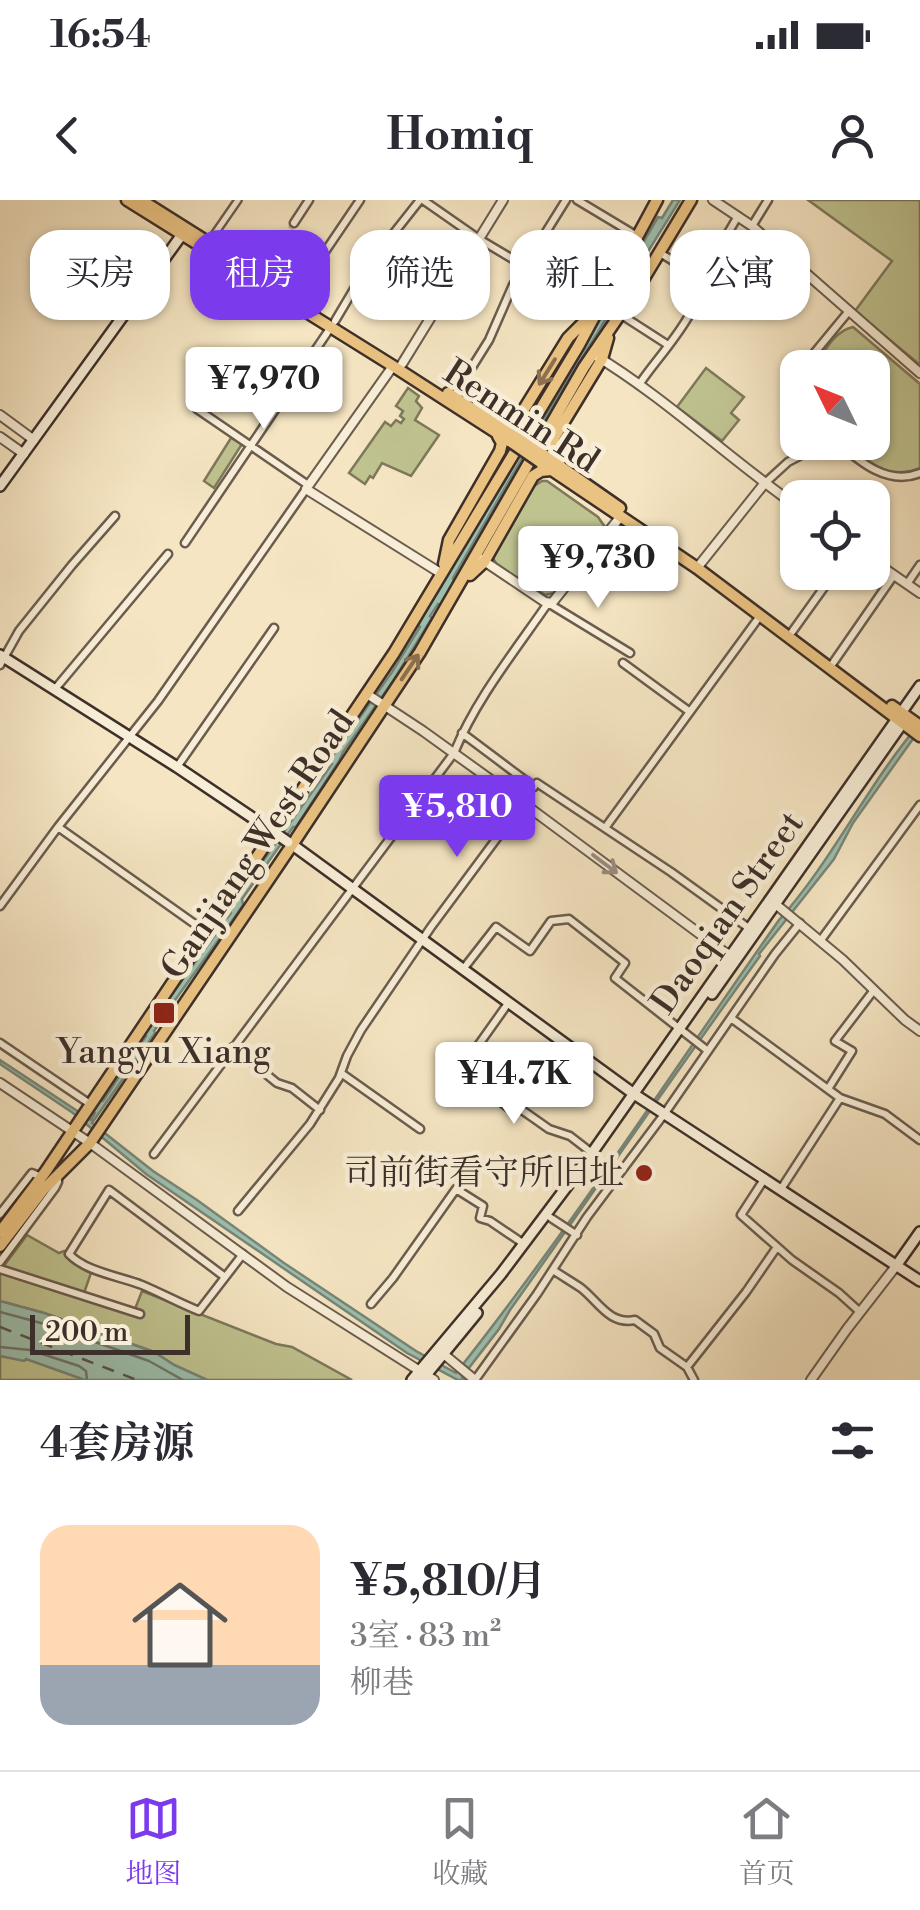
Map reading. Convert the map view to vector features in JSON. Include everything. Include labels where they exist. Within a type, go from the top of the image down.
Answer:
[{"type":"main road","name":"Renmin Rd","points":[[127,200],[184,231],[558,469],[792,632],[907,721],[920,736]]},
{"type":"main road","name":"Renmin Rd","points":[[141,200],[190,234]]},
{"type":"main road","points":[[640,230],[657,200]]},
{"type":"main road","points":[[650,266],[691,200]]},
{"type":"main road","points":[[0,486],[184,231]]},
{"type":"main road","name":"Renmin Rd","points":[[328,320],[333,324]]},
{"type":"main road","points":[[442,574],[500,451],[502,444],[495,428],[517,420],[568,338],[586,320]]},
{"type":"main road","points":[[454,543],[592,320]]},
{"type":"main road","points":[[480,559],[533,476],[558,469],[554,438],[616,320]]},
{"type":"main road","points":[[480,559],[597,357]]},
{"type":"main road","name":"Renmin Rd","points":[[398,365],[453,397],[495,428]]},
{"type":"main road","name":"Renmin Rd","points":[[558,469],[621,516],[699,565],[760,616],[907,721]]},
{"type":"main road","name":"Ganjiang West Road","points":[[0,1232],[42,1177],[276,833],[436,627],[480,559]]},
{"type":"main road","name":"Ganjiang West Road","points":[[0,1246],[33,1202],[96,1134],[290,843],[376,700],[442,574]]},
{"type":"main road","points":[[2,659],[131,737],[276,833],[644,1100],[920,1281]]},
{"type":"main road","points":[[907,721],[920,686]]},
{"type":"main road","points":[[907,721],[920,695]]},
{"type":"main road","name":"Daoqian Street","points":[[689,1035],[730,957],[907,721]]},
{"type":"main road","name":"Daoqian Street","points":[[429,1367],[488,1300],[644,1100],[773,902]]},
{"type":"main road","name":"Daoqian Street","points":[[429,1367],[592,1153],[644,1100]]},
{"type":"main road","points":[[896,1266],[920,1232]]},
{"type":"street","points":[[218,230],[238,200]]},
{"type":"street","points":[[294,223],[309,200]]},
{"type":"street","points":[[330,244],[360,200]]},
{"type":"street","points":[[185,543],[333,324],[366,267],[421,200],[467,230]]},
{"type":"street","points":[[484,230],[503,200]]},
{"type":"street","points":[[548,230],[566,200]]},
{"type":"street","points":[[577,200],[627,230]]},
{"type":"street","points":[[712,200],[752,226],[920,374]]},
{"type":"street","points":[[752,226],[768,200]]},
{"type":"street","points":[[730,230],[738,216]]},
{"type":"street","points":[[659,252],[670,259]]},
{"type":"street","points":[[453,397],[489,340],[510,294]]},
{"type":"street","points":[[817,350],[849,311]]},
{"type":"street","points":[[0,906],[131,737],[427,320]]},
{"type":"street","points":[[629,320],[668,345]]},
{"type":"street","points":[[639,385],[687,320]]},
{"type":"street","points":[[597,357],[780,495]]},
{"type":"street","points":[[197,410],[442,574]]},
{"type":"street","points":[[0,416],[34,440]]},
{"type":"street","points":[[0,437],[24,454]]},
{"type":"street","points":[[699,565],[764,484],[792,460]]},
{"type":"street","points":[[860,460],[887,475],[903,478],[920,473]]},
{"type":"street","points":[[2,659],[19,632],[114,516]]},
{"type":"street","points":[[154,1154],[454,754],[488,690],[548,604],[558,598],[621,516]]},
{"type":"street","points":[[55,690],[168,554]]},
{"type":"street","points":[[480,559],[630,653]]},
{"type":"street","points":[[907,584],[920,565]]},
{"type":"street","points":[[890,572],[920,593]]},
{"type":"street","points":[[833,663],[894,575]]},
{"type":"street","points":[[792,632],[822,590]]},
{"type":"street","points":[[605,828],[760,616]]},
{"type":"street","points":[[177,767],[274,628]]},
{"type":"street","points":[[623,664],[690,712]]},
{"type":"street","points":[[376,700],[523,803],[730,957]]},
{"type":"street","points":[[462,733],[750,929]]},
{"type":"street","points":[[238,1211],[320,1110],[361,1030],[523,803]]},
{"type":"street","points":[[821,940],[920,805]]},
{"type":"street","points":[[58,827],[206,932]]},
{"type":"street","points":[[773,902],[821,940],[920,1032]]},
{"type":"street","points":[[464,968],[496,928],[530,951],[552,921],[569,920],[626,962],[615,978],[708,1051]]},
{"type":"street","points":[[0,1082],[72,1130],[96,1134],[287,1287],[429,1367],[454,1364],[475,1380],[614,1179],[800,923]]},
{"type":"street","points":[[828,1090],[852,1051],[835,1041],[874,990]]},
{"type":"street","points":[[509,1002],[460,1071],[508,1108],[512,1103],[592,1153]]},
{"type":"street","points":[[732,1018],[840,1098],[885,1114],[920,1140]]},
{"type":"street","points":[[0,1043],[90,1104]]},
{"type":"street","points":[[232,1047],[320,1110]]},
{"type":"street","points":[[341,1073],[420,1129]]},
{"type":"street","points":[[780,1188],[840,1098]]},
{"type":"street","points":[[0,1214],[32,1173],[42,1177]]},
{"type":"street","points":[[58,1175],[58,1182],[0,1265],[140,1314]]},
{"type":"street","points":[[765,1178],[741,1215],[860,1312]]},
{"type":"street","points":[[371,1304],[456,1189],[483,1206],[480,1218],[524,1244]]},
{"type":"street","points":[[225,1277],[109,1190],[69,1254],[78,1262],[199,1311],[225,1277],[242,1254]]},
{"type":"street","points":[[551,1218],[576,1235]]},
{"type":"street","points":[[687,1367],[777,1247]]},
{"type":"street","points":[[811,1380],[896,1266]]},
{"type":"street","points":[[553,1270],[612,1318],[634,1320],[654,1334],[660,1348],[687,1367],[694,1380]]},
{"type":"green space","points":[[808,200],[920,200],[920,365],[855,311],[892,261]]},
{"type":"green space","points":[[853,327],[880,350],[825,350]]},
{"type":"green space","points":[[890,358],[920,384],[920,468],[896,473],[863,460],[890,460]]},
{"type":"green space","points":[[706,368],[744,397],[731,413],[739,420],[722,441],[677,407]]},
{"type":"green space","points":[[408,388],[419,396],[416,401],[422,408],[415,420],[439,435],[411,476],[382,463],[365,484],[349,473],[385,422],[391,426],[404,419],[400,416],[403,411],[396,406]]},
{"type":"green space","points":[[231,438],[242,444],[214,488],[204,481]]},
{"type":"green space","points":[[542,481],[598,517],[605,527],[561,587],[545,595],[497,565],[492,556],[531,488]]},
{"type":"green space","points":[[27,1235],[59,1253],[64,1251],[73,1263],[92,1270],[84,1293],[135,1309],[142,1291],[292,1347],[352,1380],[207,1380],[154,1352],[0,1301],[0,1271]]},
{"type":"green space","points":[[0,1356],[25,1358],[85,1380],[0,1380]]},
{"type":"water","points":[[673,200],[680,200],[650,248],[650,231],[658,217],[662,218]]},
{"type":"water","points":[[598,320],[605,320],[393,681],[92,1123],[153,1171],[416,1351],[456,1373],[581,1206],[920,723],[920,729],[853,823],[834,859],[759,954],[462,1377],[465,1380],[458,1380],[407,1353],[146,1174],[73,1113],[0,1064],[0,1060],[91,1120],[93,1111],[146,1036],[143,1034],[215,935],[220,921],[231,913],[228,910],[392,672]]},
{"type":"water","points":[[0,1301],[154,1352],[207,1380],[85,1380],[26,1359],[0,1356]]},
{"type":"ferry route","points":[[0,1327],[137,1380]]},
{"type":"tunnel","points":[[289,230],[294,223]]},
{"type":"place","name":"Yangyu Xiang","points":[[164,1013]]},
{"type":"place","name":"司前街看守所旧址","points":[[644,1173]]}]
